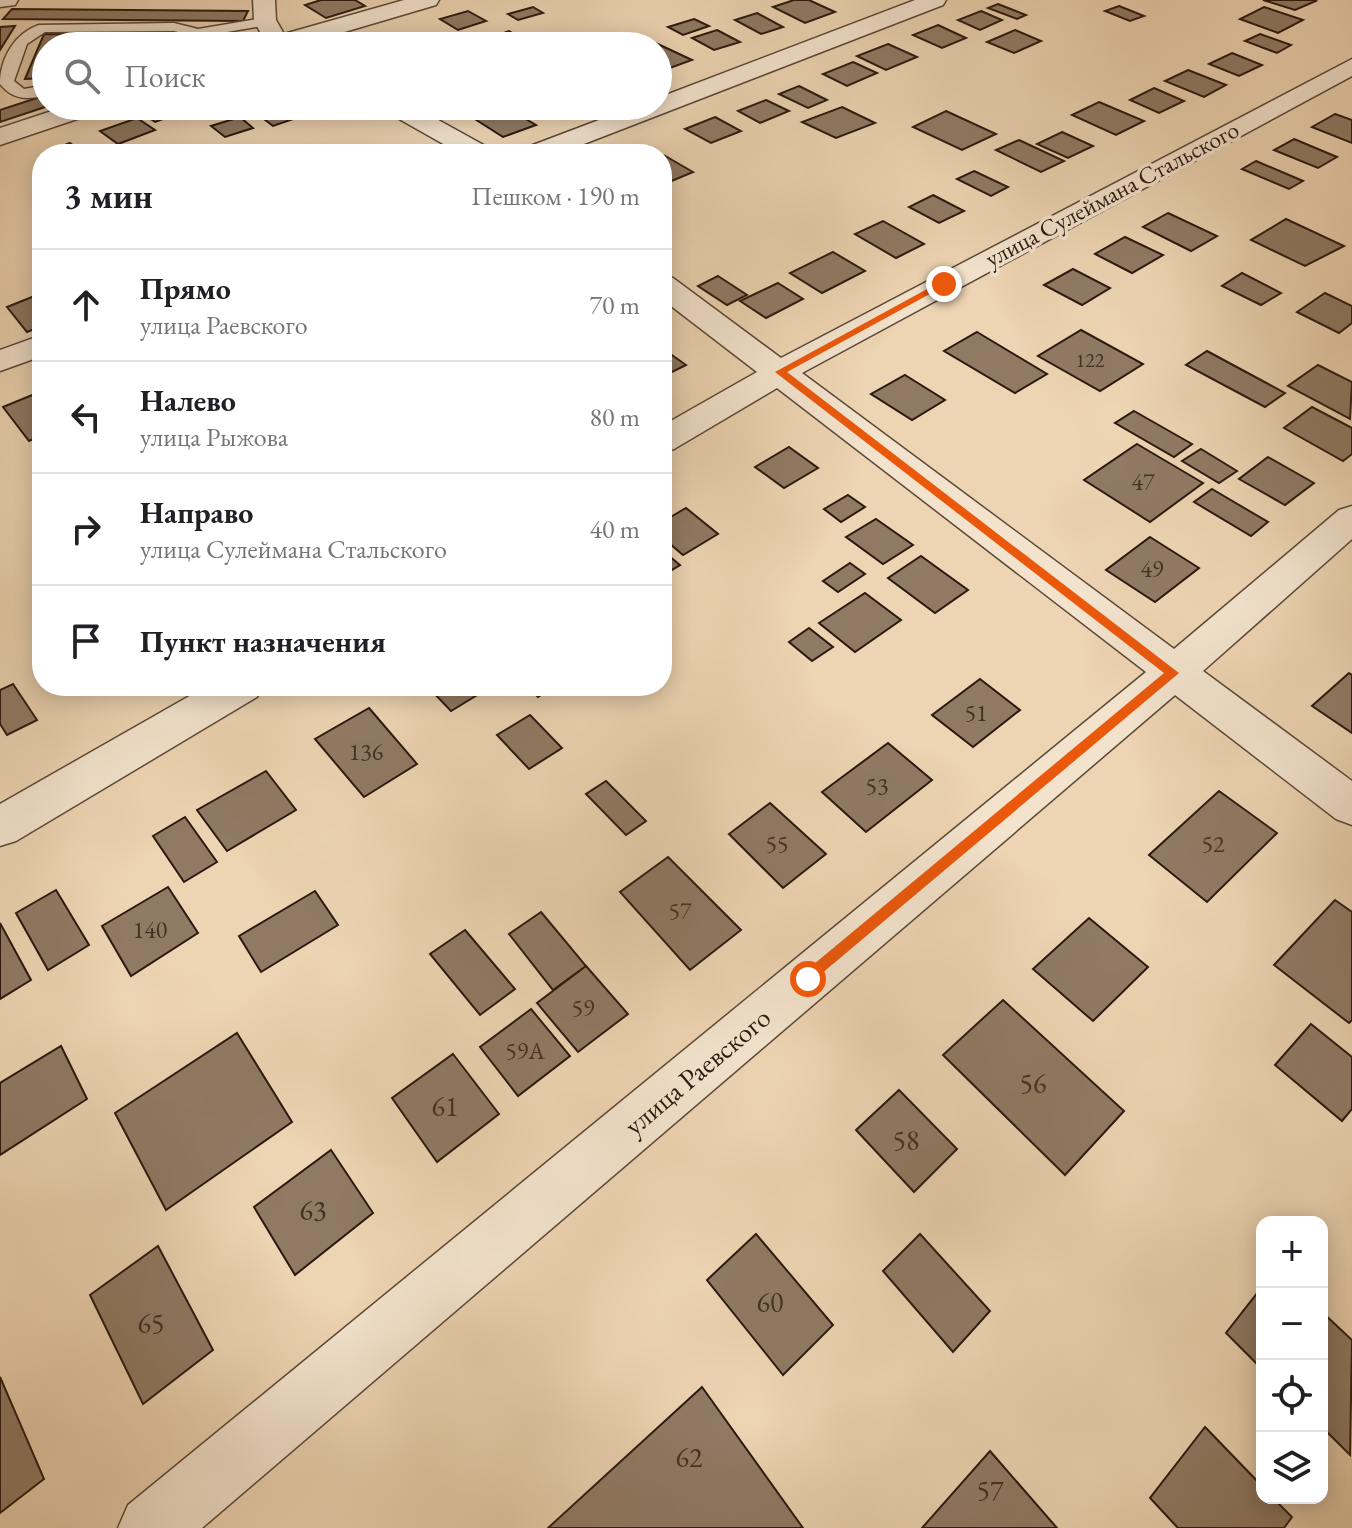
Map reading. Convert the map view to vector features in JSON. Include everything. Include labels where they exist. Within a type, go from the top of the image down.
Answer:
[{"type":"street","points":[[0,0],[7,0]]},
{"type":"street","points":[[321,32],[428,0]]},
{"type":"street","points":[[672,101],[935,0]]},
{"type":"street","points":[[264,11],[272,32]]},
{"type":"street","name":"улица Сулеймана Стальского","points":[[672,435],[780,372],[1352,66]]},
{"type":"street","points":[[0,137],[50,120]]},
{"type":"street","points":[[419,120],[462,144]]},
{"type":"street","points":[[560,144],[623,120]]},
{"type":"street","points":[[672,291],[1352,806]]},
{"type":"street","points":[[0,361],[32,349]]},
{"type":"street","name":"улица Раевского","points":[[151,1528],[1173,673],[1352,519]]},
{"type":"street","points":[[0,827],[225,696]]},
{"type":"lane","points":[[201,32],[264,11]]},
{"type":"lane","points":[[32,94],[14,92],[6,81],[22,37],[28,32],[44,28],[174,27],[194,32]]},
{"type":"building","points":[[321,0],[355,0],[365,6],[326,18],[305,5]]},
{"type":"building","points":[[794,0],[809,0],[835,12],[805,23],[773,7]]},
{"type":"building","points":[[1263,0],[1314,0],[1316,1],[1295,10]]},
{"type":"building","points":[[998,4],[1026,15],[1017,19],[988,8]]},
{"type":"building","points":[[1119,6],[1144,16],[1130,21],[1105,11]]},
{"type":"building","points":[[533,7],[543,13],[518,20],[508,14]]},
{"type":"building","points":[[1264,7],[1303,20],[1278,33],[1240,19]]},
{"type":"building","points":[[12,9],[248,11],[243,21],[3,19]]},
{"type":"building","points":[[468,11],[486,21],[458,30],[440,19]]},
{"type":"building","points":[[981,11],[1002,20],[980,30],[958,20]]},
{"type":"building","points":[[757,13],[783,27],[761,34],[735,20]]},
{"type":"building","points":[[694,19],[709,26],[683,35],[668,27]]},
{"type":"building","points":[[938,25],[966,38],[942,48],[913,35]]},
{"type":"building","points":[[15,26],[0,50],[0,27]]},
{"type":"building","points":[[717,30],[740,42],[714,50],[692,38]]},
{"type":"building","points":[[1015,30],[1041,41],[1014,53],[987,42]]},
{"type":"building","points":[[1260,34],[1291,45],[1277,53],[1245,41]]},
{"type":"building","points":[[888,44],[917,57],[886,70],[857,56]]},
{"type":"building","points":[[672,51],[692,60],[672,67]]},
{"type":"building","points":[[1232,53],[1262,65],[1239,76],[1209,64]]},
{"type":"building","points":[[32,62],[32,79],[25,79]]},
{"type":"building","points":[[853,62],[877,73],[847,86],[823,74]]},
{"type":"building","points":[[1188,70],[1226,85],[1204,97],[1165,81]]},
{"type":"building","points":[[799,86],[827,100],[808,108],[779,94]]},
{"type":"building","points":[[1154,88],[1184,101],[1159,113],[1130,100]]},
{"type":"building","points":[[32,100],[32,111],[0,122],[0,110]]},
{"type":"building","points":[[766,100],[789,111],[760,123],[738,111]]},
{"type":"building","points":[[1099,102],[1144,121],[1116,135],[1072,115]]},
{"type":"building","points":[[842,107],[875,123],[836,138],[802,122]]},
{"type":"building","points":[[946,111],[996,134],[962,150],[913,127]]},
{"type":"building","points":[[1335,114],[1352,120],[1352,143],[1312,127]]},
{"type":"building","points":[[715,117],[741,131],[711,143],[685,129]]},
{"type":"building","points":[[131,120],[140,120],[155,130],[118,144],[100,131]]},
{"type":"building","points":[[244,120],[253,128],[225,137],[211,126]]},
{"type":"building","points":[[265,120],[290,120],[273,126]]},
{"type":"building","points":[[476,120],[527,120],[536,125],[503,137]]},
{"type":"building","points":[[1062,132],[1093,146],[1068,158],[1037,144]]},
{"type":"building","points":[[1294,139],[1337,157],[1318,168],[1274,150]]},
{"type":"building","points":[[1019,140],[1064,161],[1041,172],[996,150]]},
{"type":"building","points":[[672,160],[693,172],[672,181]]},
{"type":"building","points":[[1256,161],[1303,181],[1289,189],[1242,169]]},
{"type":"building","points":[[974,171],[1008,187],[991,196],[957,179]]},
{"type":"building","points":[[933,195],[964,211],[939,223],[909,207]]},
{"type":"building","points":[[1168,213],[1217,236],[1191,251],[1143,227]]},
{"type":"building","points":[[1286,219],[1344,246],[1305,266],[1251,240]]},
{"type":"building","points":[[883,221],[924,244],[896,258],[855,234]]},
{"type":"building","points":[[1125,237],[1163,255],[1132,273],[1095,254]]},
{"type":"building","points":[[833,252],[865,271],[822,293],[790,273]]},
{"type":"building","points":[[1073,269],[1110,288],[1082,305],[1044,285]]},
{"type":"building","points":[[1242,273],[1281,293],[1261,305],[1222,286]]},
{"type":"building","points":[[718,276],[747,295],[727,305],[698,286]]},
{"type":"building","points":[[778,283],[803,299],[766,318],[740,301]]},
{"type":"building","points":[[1325,293],[1352,306],[1352,323],[1339,333],[1297,312]]},
{"type":"building","points":[[32,297],[32,330],[27,332],[7,307]]},
{"type":"building","points":[[1081,330],[1143,364],[1100,391],[1038,356]]},
{"type":"building","points":[[977,332],[1047,374],[1015,393],[944,351]]},
{"type":"building","points":[[1207,351],[1285,393],[1265,407],[1186,365]]},
{"type":"building","points":[[672,355],[686,365],[672,372]]},
{"type":"building","points":[[1318,365],[1352,382],[1350,419],[1288,386]]},
{"type":"building","points":[[905,375],[945,400],[912,420],[871,394]]},
{"type":"building","points":[[32,395],[32,440],[29,441],[3,407]]},
{"type":"building","points":[[1312,407],[1352,428],[1352,454],[1343,461],[1284,428]]},
{"type":"building","points":[[1134,411],[1192,444],[1174,457],[1115,423]]},
{"type":"building","points":[[1137,444],[1203,483],[1150,522],[1084,480]]},
{"type":"building","points":[[789,447],[818,468],[784,488],[755,467]]},
{"type":"building","points":[[1201,449],[1237,471],[1219,483],[1182,461]]},
{"type":"building","points":[[1268,457],[1314,483],[1285,505],[1239,479]]},
{"type":"building","points":[[1212,489],[1268,522],[1251,536],[1194,502]]},
{"type":"building","points":[[848,495],[865,507],[841,522],[824,509]]},
{"type":"building","points":[[686,508],[718,534],[683,555],[672,546],[672,516]]},
{"type":"building","points":[[876,519],[913,545],[883,564],[846,537]]},
{"type":"building","points":[[1150,537],[1199,568],[1155,602],[1106,570]]},
{"type":"building","points":[[921,556],[968,590],[935,613],[888,578]]},
{"type":"building","points":[[672,558],[680,565],[672,570]]},
{"type":"building","points":[[850,563],[865,574],[838,592],[823,581]]},
{"type":"building","points":[[865,593],[901,620],[855,652],[819,623]]},
{"type":"building","points":[[809,628],[833,647],[812,661],[789,642]]},
{"type":"building","points":[[1349,673],[1352,675],[1352,733],[1312,706]]},
{"type":"building","points":[[980,679],[1020,710],[973,747],[932,715]]},
{"type":"building","points":[[13,684],[37,720],[7,735],[0,724],[0,690]]},
{"type":"building","points":[[437,696],[476,696],[451,711]]},
{"type":"building","points":[[369,708],[417,764],[364,797],[315,739]]},
{"type":"building","points":[[530,715],[562,748],[529,769],[497,735]]},
{"type":"building","points":[[888,743],[932,780],[866,832],[822,792]]},
{"type":"building","points":[[266,771],[296,810],[227,851],[197,810]]},
{"type":"building","points":[[606,781],[646,821],[626,835],[586,794]]},
{"type":"building","points":[[1219,791],[1277,833],[1207,902],[1149,855]]},
{"type":"building","points":[[770,803],[826,854],[783,888],[729,834]]},
{"type":"building","points":[[185,817],[217,862],[184,882],[153,836]]},
{"type":"building","points":[[668,857],[741,930],[690,970],[620,892]]},
{"type":"building","points":[[168,887],[198,933],[131,976],[102,926]]},
{"type":"building","points":[[56,890],[89,945],[48,970],[16,913]]},
{"type":"building","points":[[315,891],[338,925],[261,972],[239,936]]},
{"type":"building","points":[[1335,900],[1352,912],[1352,1020],[1349,1023],[1274,965]]},
{"type":"building","points":[[541,912],[586,966],[553,990],[509,934]]},
{"type":"building","points":[[1089,918],[1148,967],[1093,1021],[1033,969]]},
{"type":"building","points":[[0,923],[31,980],[0,999]]},
{"type":"building","points":[[465,930],[515,989],[480,1015],[430,954]]},
{"type":"building","points":[[586,966],[628,1014],[578,1052],[537,1003]]},
{"type":"building","points":[[1003,1000],[1124,1111],[1065,1175],[943,1055]]},
{"type":"building","points":[[531,1009],[570,1056],[518,1096],[480,1047]]},
{"type":"building","points":[[1311,1024],[1352,1057],[1352,1109],[1342,1121],[1275,1065]]},
{"type":"building","points":[[237,1033],[292,1122],[166,1210],[115,1113]]},
{"type":"building","points":[[61,1046],[87,1099],[0,1155],[0,1083]]},
{"type":"building","points":[[453,1054],[499,1114],[437,1162],[392,1098]]},
{"type":"building","points":[[899,1090],[957,1149],[914,1192],[856,1130]]},
{"type":"building","points":[[331,1150],[373,1213],[295,1275],[254,1207]]},
{"type":"building","points":[[756,1234],[833,1325],[783,1375],[707,1280]]},
{"type":"building","points":[[920,1234],[990,1311],[953,1352],[883,1271]]},
{"type":"building","points":[[158,1246],[213,1350],[143,1404],[90,1295]]},
{"type":"building","points":[[1256,1295],[1256,1363],[1226,1333]]},
{"type":"building","points":[[1328,1318],[1352,1340],[1350,1455],[1328,1433]]},
{"type":"building","points":[[0,1377],[44,1479],[0,1513]]},
{"type":"building","points":[[702,1387],[803,1528],[548,1528]]},
{"type":"building","points":[[1205,1427],[1256,1480],[1256,1504],[1279,1504],[1292,1517],[1284,1528],[1178,1528],[1150,1498]]},
{"type":"building","points":[[990,1451],[1057,1528],[922,1528]]},
{"type":"route","points":[[808,979],[1173,673],[780,372],[944,284]]}]
